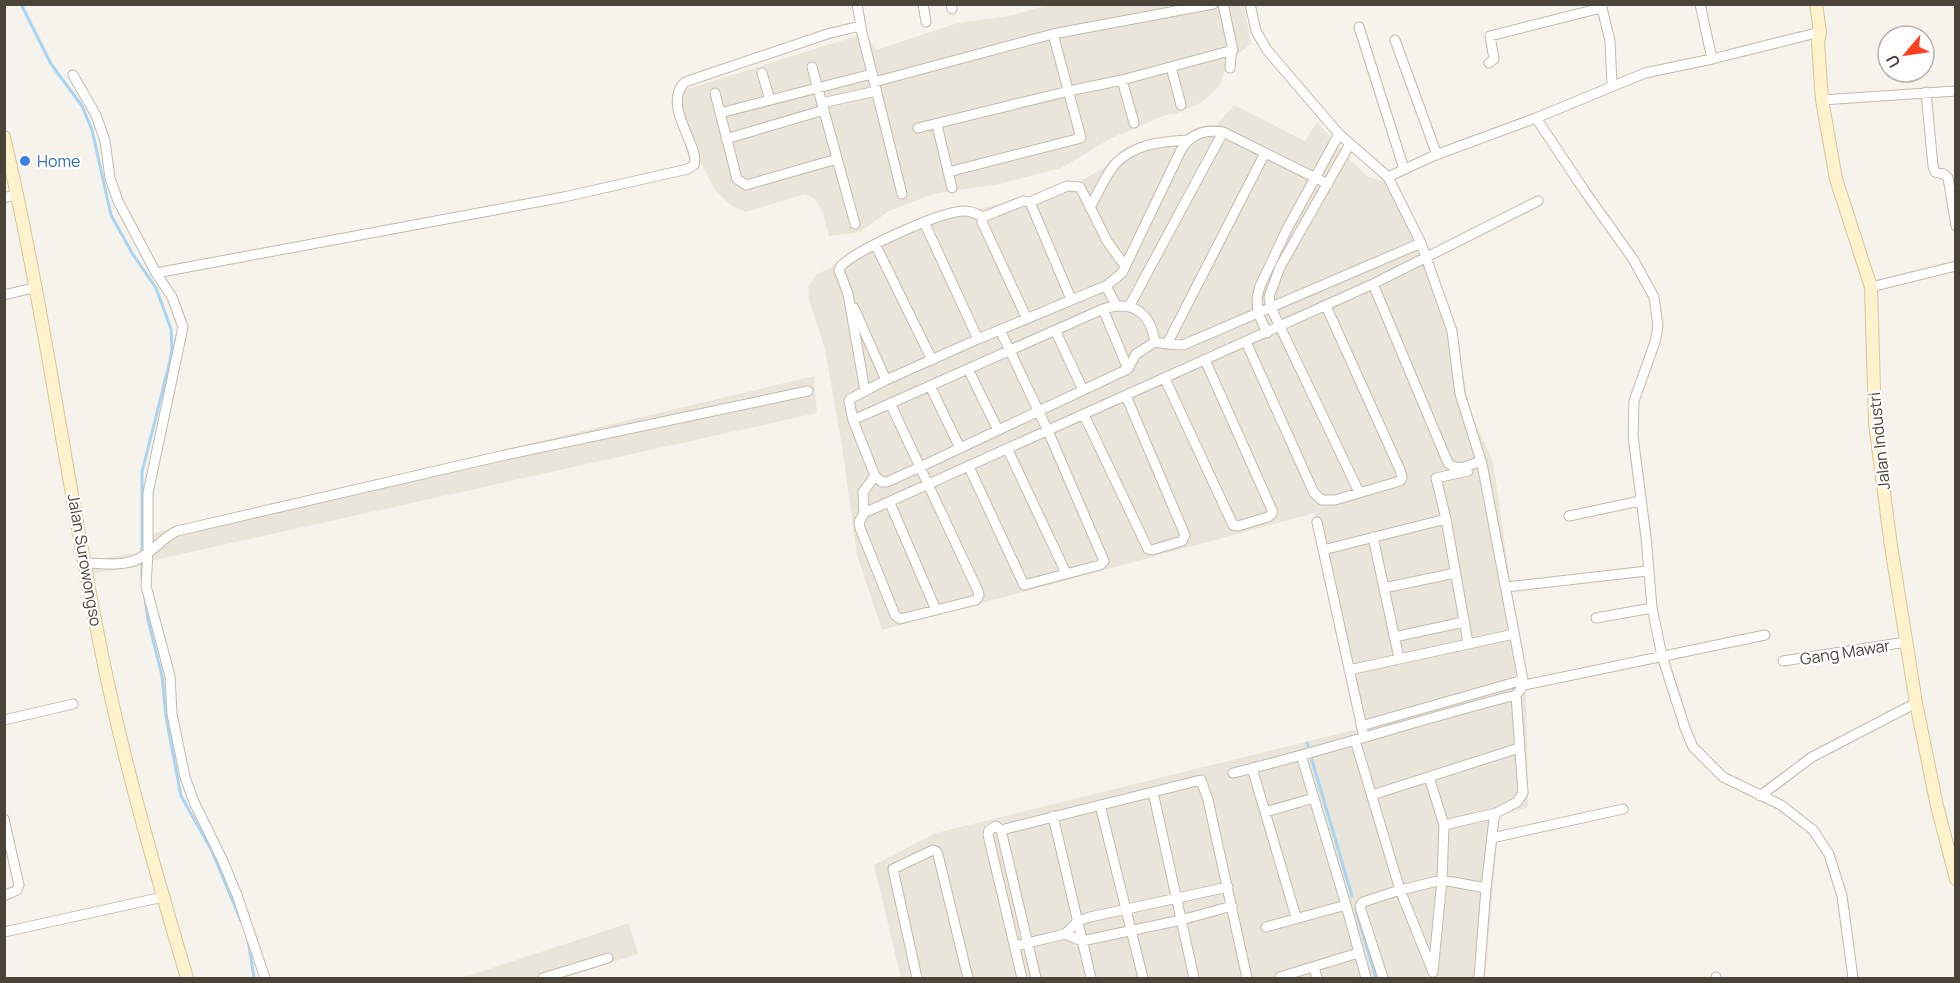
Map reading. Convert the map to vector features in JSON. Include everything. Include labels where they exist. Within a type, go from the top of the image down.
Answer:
[{"type":"street","points":[[857,4],[860,26],[902,194]]},
{"type":"street","points":[[923,4],[926,22]]},
{"type":"street","points":[[1161,4],[1163,15]]},
{"type":"street","points":[[720,113],[818,88],[874,82],[1053,34],[1213,4]]},
{"type":"street","points":[[1222,4],[1233,50],[1230,68]]},
{"type":"street","points":[[1250,4],[1260,40],[1287,75],[1339,134],[1388,177],[1421,243],[1452,331],[1460,394],[1482,465],[1523,682],[1516,694],[1523,793],[1517,802],[1496,813],[1444,825]]},
{"type":"street","points":[[1700,4],[1712,59]]},
{"type":"street","name":"Jalan Industri","points":[[1816,4],[1820,32],[1818,43],[1822,100],[1836,179],[1870,287],[1875,423],[1906,642],[1937,806],[1956,879]]},
{"type":"street","points":[[1489,63],[1494,59],[1490,36],[1601,6],[1610,41],[1612,85]]},
{"type":"street","points":[[159,273],[564,197],[688,170],[694,165],[696,156],[681,121],[679,87],[685,82],[818,37],[860,26]]},
{"type":"street","points":[[1359,27],[1404,169]]},
{"type":"street","points":[[1388,177],[1437,155],[1536,118],[1645,73],[1820,32]]},
{"type":"street","points":[[948,172],[1080,139],[1053,34]]},
{"type":"street","points":[[1395,40],[1437,155]]},
{"type":"street","points":[[918,128],[1122,80],[1233,50]]},
{"type":"street","points":[[1171,67],[1181,105]]},
{"type":"street","points":[[812,68],[855,224]]},
{"type":"street","points":[[762,73],[770,100]]},
{"type":"street","points":[[73,75],[96,115],[105,141],[110,178],[118,201],[179,313],[183,333],[148,493],[143,556],[146,586],[170,676],[172,714],[184,777],[237,895],[265,978]]},
{"type":"street","points":[[1122,80],[1134,123]]},
{"type":"street","points":[[726,139],[823,106],[874,82]]},
{"type":"street","points":[[1822,100],[1956,91]]},
{"type":"street","points":[[1926,92],[1933,166],[1935,172],[1944,174],[1948,178],[1956,226]]},
{"type":"street","points":[[715,93],[737,179],[747,184],[837,159]]},
{"type":"street","points":[[1536,118],[1633,259],[1654,297],[1658,326],[1655,342],[1634,401],[1633,436],[1646,537],[1647,571],[1652,608],[1662,656],[1693,747],[1723,777],[1781,805],[1813,830],[1829,855],[1842,896],[1853,978]]},
{"type":"street","points":[[937,125],[952,188]]},
{"type":"street","points":[[1090,208],[1115,164],[1123,158],[1155,142],[1187,140],[1211,130],[1223,132],[1329,184]]},
{"type":"street","points":[[1130,305],[1223,132]]},
{"type":"street","points":[[1267,333],[1258,313],[1257,298],[1260,286],[1269,264],[1339,134]]},
{"type":"street","name":"Jalan Surowongso","points":[[4,137],[37,287],[85,563],[115,713],[163,897],[187,978]]},
{"type":"street","points":[[1187,140],[1118,278],[1106,286],[1071,298],[886,380],[849,400],[853,420],[875,476],[882,482],[886,482],[1128,369],[1136,354],[1155,342],[1183,345],[1421,243]]},
{"type":"street","points":[[1350,144],[1280,267],[1269,297],[1271,308],[1359,492]]},
{"type":"street","points":[[1167,344],[1265,153]]},
{"type":"street","points":[[886,380],[839,270],[840,266],[875,244],[924,222],[962,211],[973,212],[983,217],[1023,201],[1030,202],[1067,186],[1076,186],[1080,187],[1114,254],[1125,266]]},
{"type":"street","points":[[4,198],[18,194]]},
{"type":"street","points":[[864,513],[1326,306],[1539,201]]},
{"type":"street","points":[[1030,202],[1071,298]]},
{"type":"street","points":[[983,217],[982,222],[1027,319]]},
{"type":"street","points":[[924,222],[978,339]]},
{"type":"street","points":[[875,244],[932,360]]},
{"type":"street","points":[[1870,287],[1956,266]]},
{"type":"street","points":[[1373,284],[1448,463],[1452,467],[1463,468],[1482,465]]},
{"type":"street","points":[[1106,286],[1116,305]]},
{"type":"street","points":[[4,295],[37,287]]},
{"type":"street","points":[[848,294],[865,391]]},
{"type":"street","points":[[853,420],[1116,305],[1130,305],[1137,309],[1153,329],[1155,342]]},
{"type":"street","points":[[1246,342],[1314,493],[1322,500],[1328,501],[1400,481],[1401,475],[1326,306]]},
{"type":"street","points":[[1103,309],[1128,369]]},
{"type":"street","points":[[969,467],[1021,582],[1028,585],[1100,565],[1104,558],[1000,330]]},
{"type":"street","points":[[1055,330],[1083,390]]},
{"type":"street","points":[[1165,379],[1233,525],[1238,526],[1268,517],[1272,514],[1272,510],[1205,360]]},
{"type":"street","points":[[968,369],[998,430]]},
{"type":"street","points":[[930,386],[960,448]]},
{"type":"street","points":[[85,563],[126,563],[143,556],[168,535],[177,531],[505,455],[808,391]]},
{"type":"street","points":[[1084,415],[1148,549],[1152,550],[1182,541],[1185,535],[1126,396]]},
{"type":"street","points":[[875,476],[863,492],[864,513],[859,522],[862,536],[895,615],[900,619],[976,600],[979,595],[930,485],[890,403]]},
{"type":"street","points":[[1008,450],[1066,573]]},
{"type":"street","points":[[1468,643],[1446,519],[1436,478],[1482,465]]},
{"type":"street","points":[[1569,516],[1640,501]]},
{"type":"street","points":[[890,503],[936,610]]},
{"type":"street","points":[[1323,550],[1446,519]]},
{"type":"street","points":[[1317,522],[1361,726],[1359,738],[1372,795],[1400,890],[1422,941],[1433,975]]},
{"type":"street","points":[[1373,537],[1399,658]]},
{"type":"street","points":[[1506,587],[1647,571]]},
{"type":"street","points":[[1384,588],[1455,573]]},
{"type":"street","points":[[1596,618],[1652,608]]},
{"type":"street","points":[[1394,637],[1464,622]]},
{"type":"street","points":[[1349,670],[1514,634]]},
{"type":"street","points":[[1361,726],[1523,682],[1765,635]]},
{"type":"street","name":"Gang Mawar","points":[[1783,661],[1906,642]]},
{"type":"street","points":[[1233,773],[1516,694]]},
{"type":"street","points":[[1760,796],[1812,757],[1916,703]]},
{"type":"street","points":[[4,720],[72,704]]},
{"type":"street","points":[[1372,795],[1519,748]]},
{"type":"street","points":[[1301,755],[1366,978]]},
{"type":"street","points":[[1252,768],[1296,917]]},
{"type":"street","points":[[1429,777],[1444,825],[1442,880],[1433,975]]},
{"type":"street","points":[[1001,830],[1201,780],[1228,887],[1247,978]]},
{"type":"street","points":[[1153,792],[1194,978]]},
{"type":"street","points":[[1264,812],[1314,798]]},
{"type":"street","points":[[1100,805],[1143,978]]},
{"type":"street","points":[[1492,838],[1623,808]]},
{"type":"street","points":[[1479,978],[1486,888],[1496,813]]},
{"type":"street","points":[[1053,816],[1091,978]]},
{"type":"street","points":[[4,819],[19,885],[13,893],[4,896]]},
{"type":"street","points":[[1022,978],[988,835],[991,827],[998,826],[1001,830],[1036,978]]},
{"type":"street","points":[[917,978],[893,869],[933,850],[937,852],[968,978]]},
{"type":"street","points":[[1383,978],[1360,906],[1363,902],[1442,880],[1486,888]]},
{"type":"street","points":[[1015,946],[1065,934],[1078,921],[1228,887]]},
{"type":"street","points":[[4,932],[163,897]]},
{"type":"street","points":[[1266,927],[1346,905]]},
{"type":"street","points":[[1065,934],[1082,941],[1181,920],[1232,906]]},
{"type":"street","points":[[1280,977],[1358,953]]},
{"type":"street","points":[[543,978],[608,958]]},
{"type":"street","points":[[1314,967],[1317,978]]},
{"type":"shaded area","points":[[1048,5],[1244,5],[1251,44],[1229,61],[1219,86],[1202,102],[1110,139],[1061,168],[999,184],[933,194],[889,211],[860,232],[829,236],[823,213],[815,199],[805,194],[746,212],[730,205],[715,190],[691,143],[680,100],[684,90],[866,33],[876,50],[958,23],[1009,16]]},
{"type":"shaded area","points":[[1234,105],[1305,141],[1317,122],[1345,155],[1368,177],[1394,184],[1415,226],[1451,316],[1470,411],[1493,462],[1526,691],[1528,807],[1499,816],[1485,978],[901,978],[874,865],[936,833],[1358,729],[1314,513],[882,630],[857,555],[842,446],[825,349],[809,300],[808,286],[816,275],[928,218],[1014,202],[1079,182],[1115,161],[1217,125]]},
{"type":"shaded area","points":[[814,376],[817,413],[155,560],[138,567],[87,574],[85,561],[137,553],[145,547],[145,536],[162,531]]},
{"type":"shaded area","points":[[629,923],[638,954],[563,978],[462,978]]},
{"type":"waterway","points":[[21,4],[51,64],[82,106],[92,130],[111,215],[132,253],[156,288],[171,329],[172,350],[142,472],[142,579]]},
{"type":"waterway","points":[[145,598],[162,676],[166,717],[181,796],[211,849],[241,921]]},
{"type":"waterway","points":[[1312,760],[1352,896]]},
{"type":"waterway","points":[[1356,910],[1376,978]]},
{"type":"waterway","points":[[248,939],[254,978]]},
{"type":"place","name":"Home","points":[[25,161]]}]
